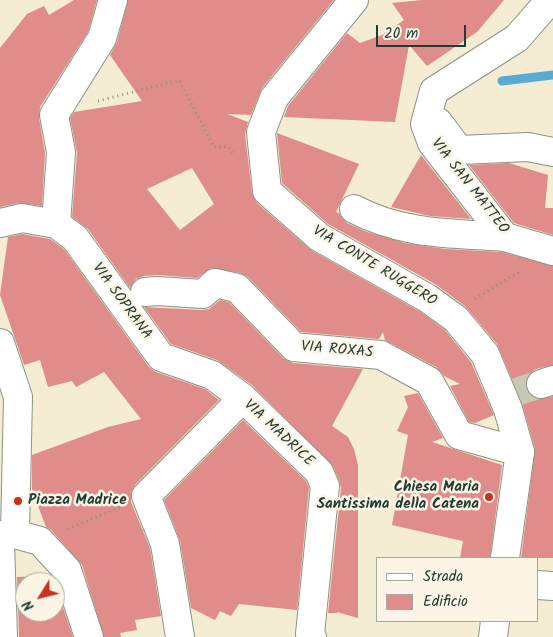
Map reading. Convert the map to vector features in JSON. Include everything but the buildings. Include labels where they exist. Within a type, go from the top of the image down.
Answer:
[{"type":"street","points":[[56,224],[60,152],[54,115],[102,38],[113,0]]},
{"type":"street","name":"VIA CONTE RUGGERO","points":[[354,0],[274,98],[261,132],[267,190],[319,237],[427,298],[456,319],[485,354],[506,395],[520,452],[505,557]]},
{"type":"street","name":"VIA SAN MATTEO","points":[[550,0],[517,38],[434,91],[424,124],[432,143],[505,237],[551,250]]},
{"type":"street","points":[[427,110],[459,150],[528,147],[553,152]]},
{"type":"street","points":[[354,209],[372,218],[410,230],[505,237]]},
{"type":"street","name":"VIA SOPRANA","points":[[0,223],[22,218],[56,224],[75,238],[162,357],[212,375],[243,398]]},
{"type":"street","name":"VIA ROXAS","points":[[145,292],[204,294],[214,283],[237,288],[294,347],[381,354],[429,381],[459,435],[520,452]]},
{"type":"street","points":[[0,343],[18,397],[17,461],[5,537],[1,577],[3,637]]},
{"type":"street","name":"VIA MADRICE","points":[[146,496],[243,398],[319,472],[325,486],[310,636]]},
{"type":"street","points":[[146,496],[165,544],[180,637]]},
{"type":"street","points":[[5,537],[40,541],[67,570],[88,637]]},
{"type":"street","points":[[538,585],[553,586]]},
{"type":"street","points":[[494,637],[496,622]]},
{"type":"street","points":[[494,637],[505,622]]},
{"type":"path","points":[[63,102],[87,104],[179,80],[214,148],[229,148],[235,155]]},
{"type":"path","points":[[456,319],[477,297],[526,269],[551,250]]},
{"type":"path","points":[[65,531],[146,496]]},
{"type":"waterway","points":[[502,81],[553,75]]},
{"type":"tunnel","points":[[510,394],[541,384]]},
{"type":"place","name":"Chiesa Maria Santissima della Catena","points":[[489,497]]},
{"type":"place","name":"Piazza Madrice","points":[[18,501]]}]
